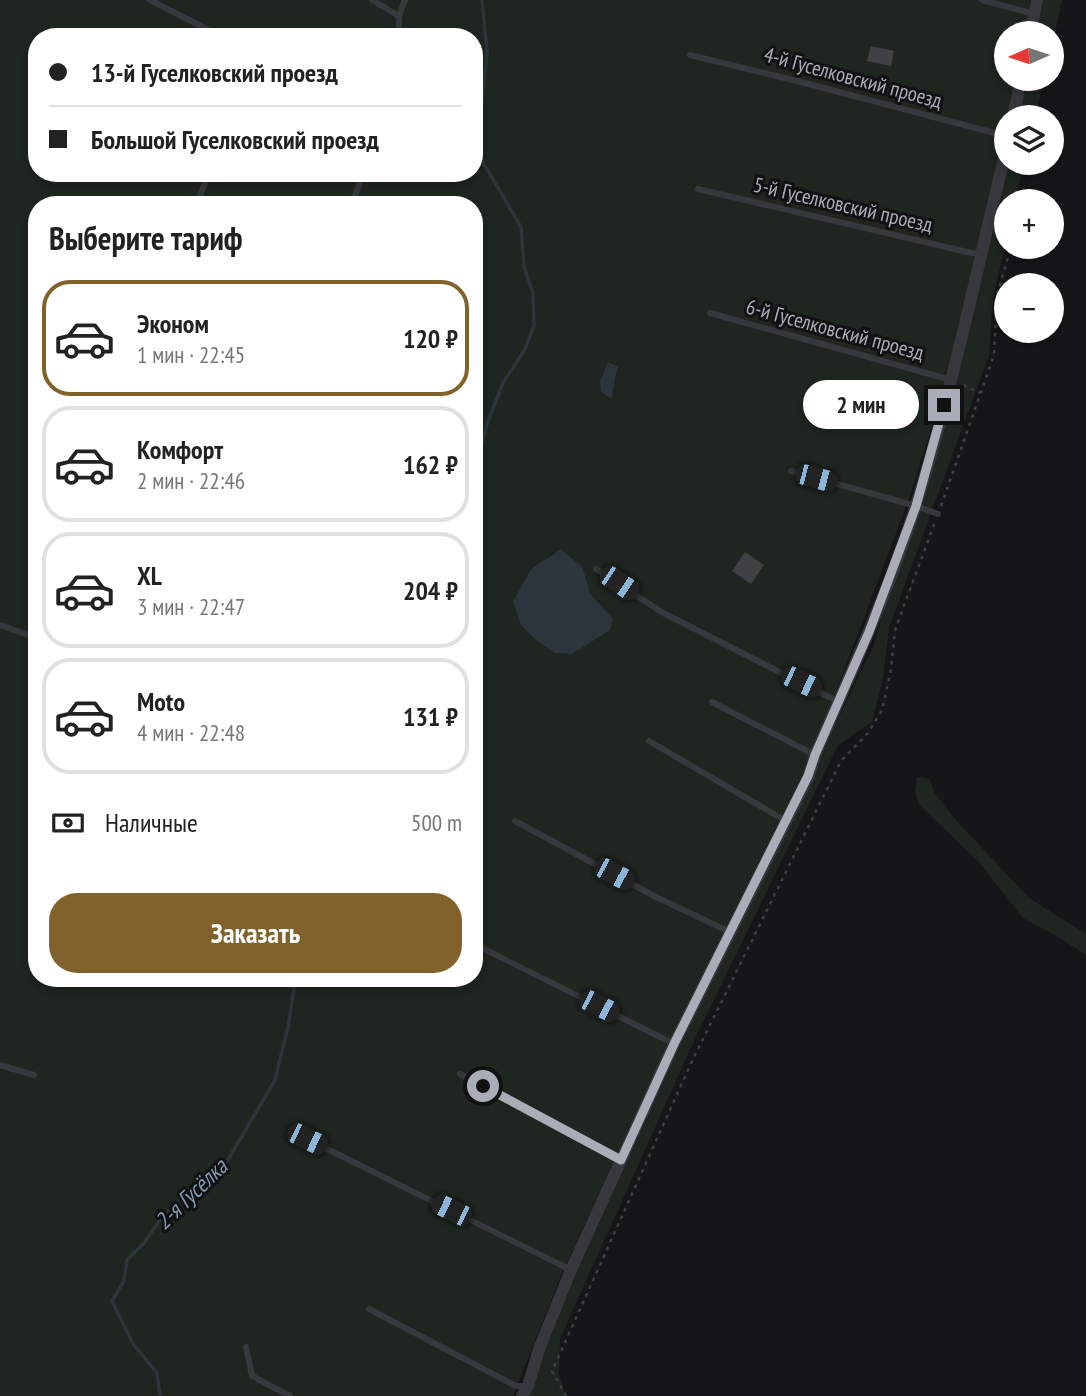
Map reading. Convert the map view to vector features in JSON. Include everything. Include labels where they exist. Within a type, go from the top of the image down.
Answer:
[{"type":"street","points":[[1033,21],[1037,0]]},
{"type":"street","points":[[525,1391],[571,1269],[674,1044],[808,776],[869,632],[916,506],[951,380],[1000,175]]},
{"type":"lane","points":[[150,0],[204,28]]},
{"type":"lane","points":[[372,0],[400,16]]},
{"type":"lane","points":[[399,28],[405,0]]},
{"type":"lane","points":[[982,0],[1034,14]]},
{"type":"lane","name":"4-й Гуселковский проезд","points":[[690,55],[994,133]]},
{"type":"lane","name":"5-й Гуселковский проезд","points":[[698,189],[980,255]]},
{"type":"lane","name":"6-й Гуселковский проезд","points":[[710,313],[951,380]]},
{"type":"lane","points":[[791,471],[938,514]]},
{"type":"lane","points":[[596,569],[663,613],[839,702]]},
{"type":"lane","points":[[0,625],[28,635]]},
{"type":"lane","points":[[712,702],[815,755]]},
{"type":"lane","points":[[649,741],[786,821]]},
{"type":"lane","points":[[515,821],[656,897],[730,932]]},
{"type":"lane","points":[[483,948],[674,1044]]},
{"type":"lane","points":[[0,1065],[34,1075]]},
{"type":"lane","points":[[460,1074],[621,1160]]},
{"type":"lane","points":[[307,1139],[571,1269]]},
{"type":"lane","points":[[369,1309],[525,1391]]},
{"type":"lane","points":[[246,1347],[251,1376],[290,1396]]},
{"type":"path","points":[[951,380],[979,393]]},
{"type":"shaded area","points":[[0,0],[1030,0],[1026,21],[994,21],[994,91],[1013,91],[1010,105],[994,105],[994,175],[996,175],[945,383],[909,499],[805,773],[664,1053],[561,1276],[513,1396],[0,1396]],"holes":[[[553,553],[583,568],[589,594],[613,618],[588,643],[572,654],[531,569]]]},
{"type":"shaded area","points":[[1040,0],[1062,0],[1057,21],[1036,21]]},
{"type":"shaded area","points":[[1022,91],[1041,91],[1038,105],[1020,105]]},
{"type":"shaded area","points":[[1004,175],[1021,175],[1018,189],[1000,189]]},
{"type":"shaded area","points":[[994,210],[994,259],[1002,259],[999,273],[994,273],[989,355],[889,628],[883,678],[872,722],[838,745],[694,1041],[560,1339],[559,1375],[565,1396],[528,1396],[578,1269],[706,990],[873,647]]},
{"type":"shaded area","points":[[608,362],[618,367],[612,399],[601,392],[600,381]]},
{"type":"shaded area","points":[[561,549],[583,568],[590,594],[613,618],[610,630],[572,654],[555,653],[537,641],[521,625],[513,602],[531,569]]},
{"type":"shaded area","points":[[917,777],[930,779],[934,792],[955,819],[1029,898],[1086,934],[1086,955],[1023,918],[978,861],[919,805],[915,792]]},
{"type":"building","points":[[871,46],[894,51],[891,66],[867,61]]},
{"type":"building","points":[[745,552],[764,565],[751,584],[732,571]]},
{"type":"waterway","name":"2-я Гусёлка","points":[[482,0],[487,52],[483,92]]},
{"type":"waterway","name":"2-я Гусёлка","points":[[483,162],[521,227],[524,267],[533,293],[534,326],[524,351],[503,383],[483,440]]},
{"type":"waterway","name":"2-я Гусёлка","points":[[160,1396],[157,1373],[133,1344],[112,1301],[124,1281],[127,1260],[144,1243],[159,1221],[187,1193],[209,1182],[225,1165],[275,1080],[288,1027],[294,987]]},
{"type":"route","points":[[483,1086],[621,1160],[674,1044],[808,776],[869,632],[916,506],[944,405]]}]
